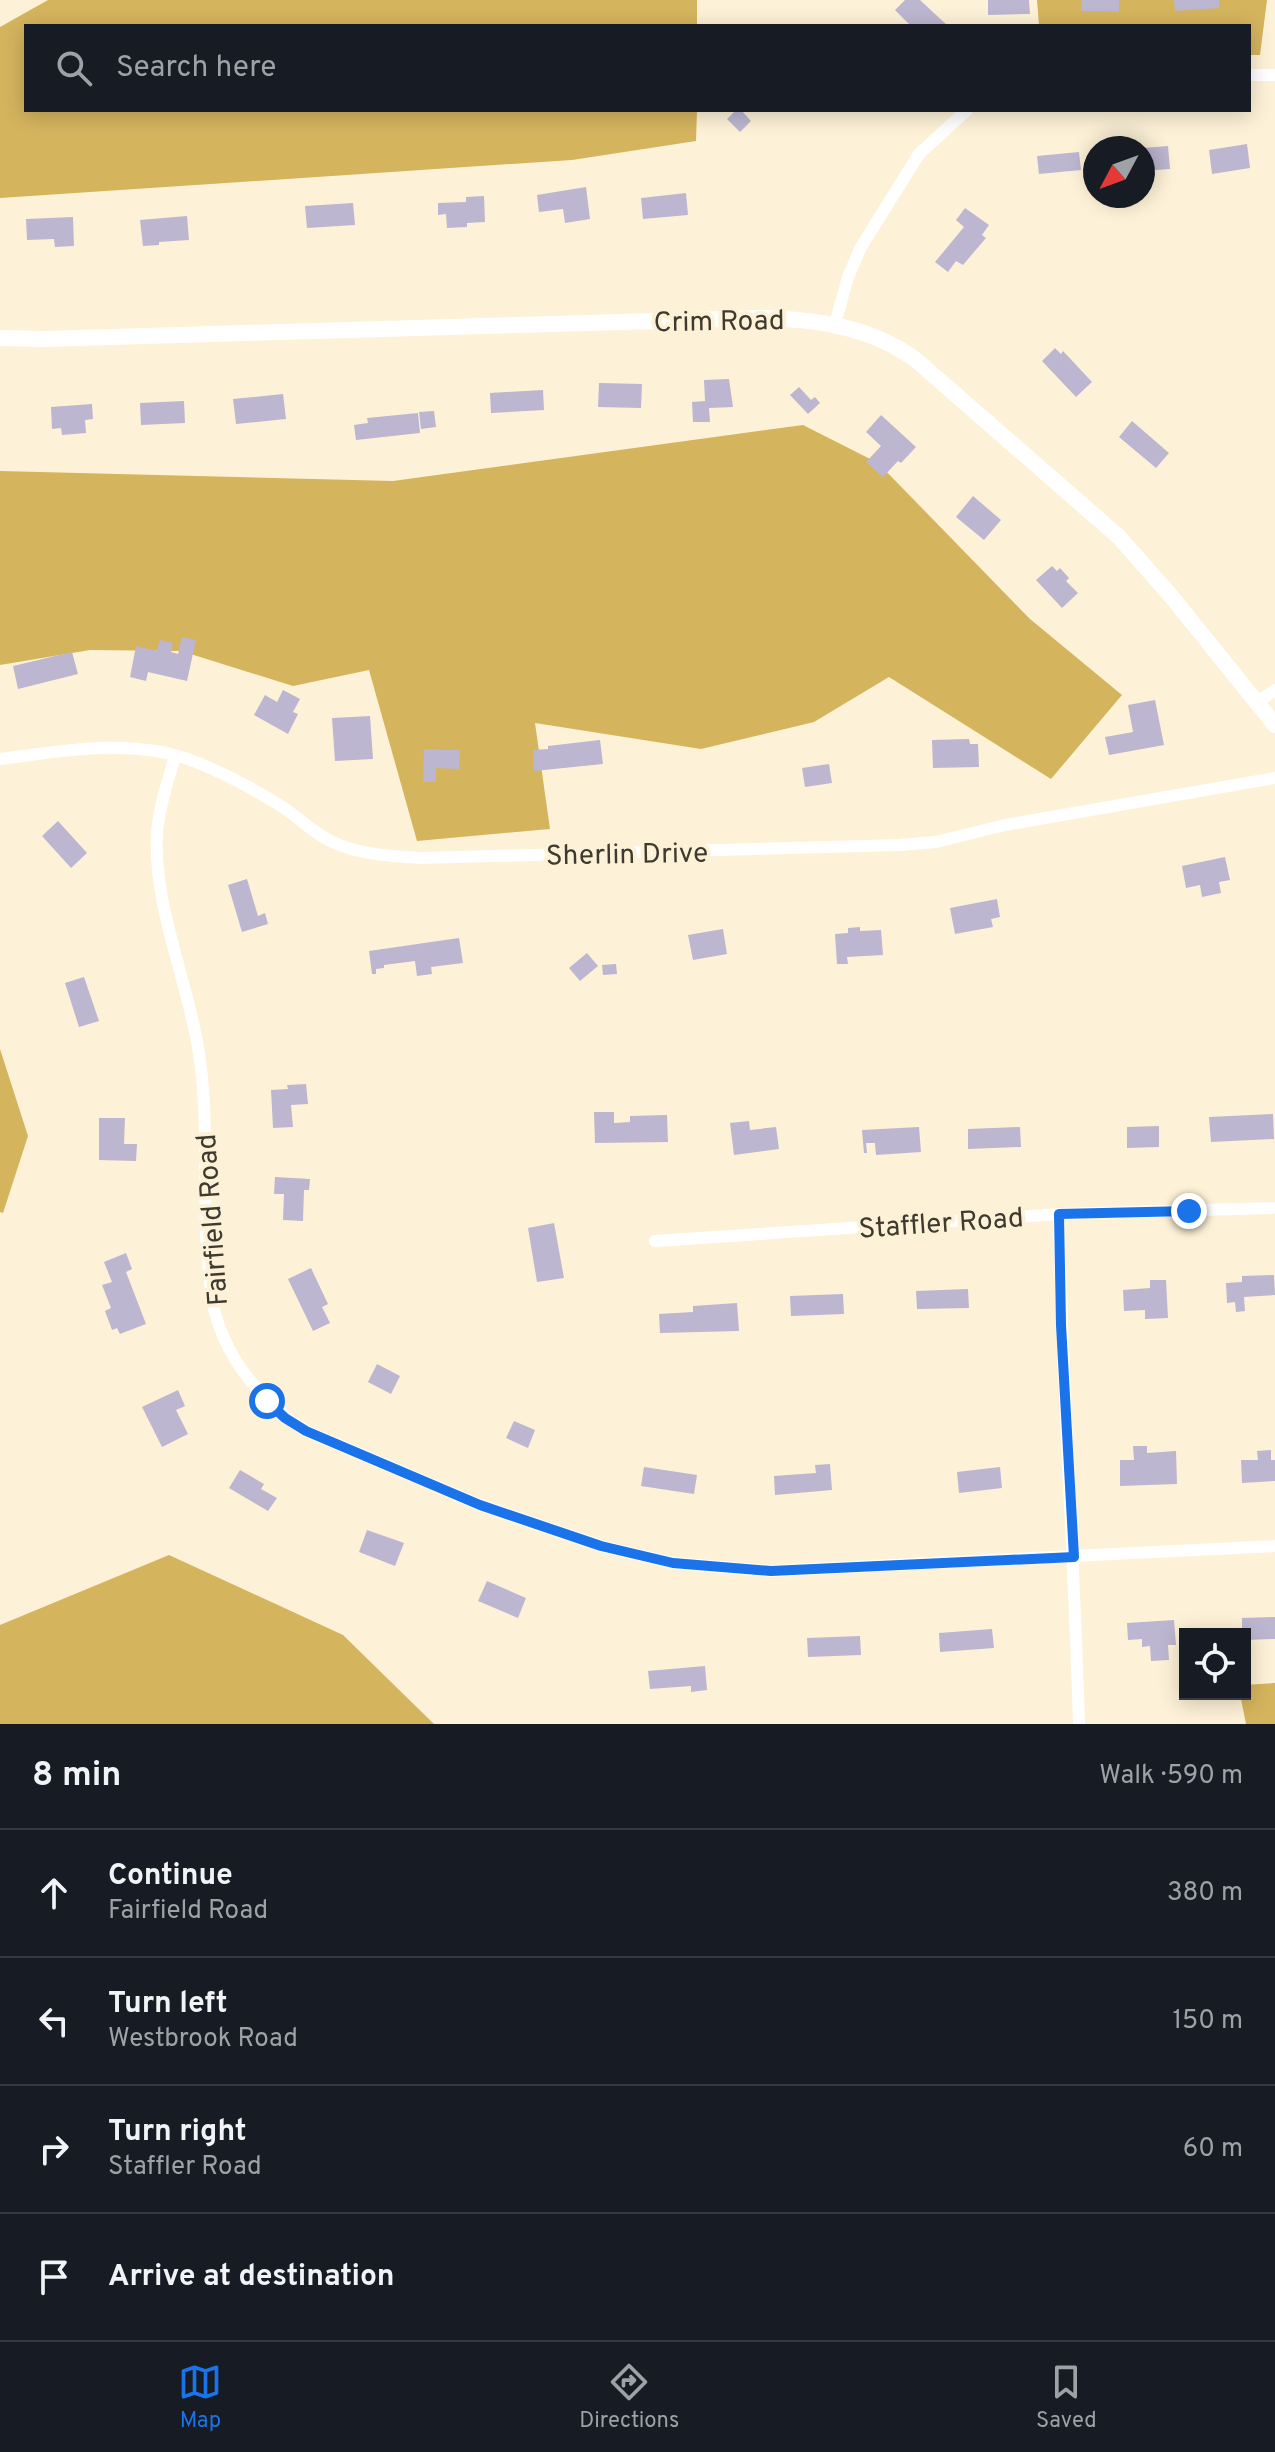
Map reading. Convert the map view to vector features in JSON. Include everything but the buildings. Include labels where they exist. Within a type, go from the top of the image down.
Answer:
[{"type":"street","points":[[1251,75],[1275,75]]},
{"type":"street","points":[[835,324],[848,277],[861,247],[919,154],[965,112]]},
{"type":"street","name":"Crim Road","points":[[0,338],[74,339],[759,318],[835,324],[898,347],[916,360],[1119,537],[1275,725]]},
{"type":"street","points":[[1258,702],[1275,690]]},
{"type":"street","name":"Sherlin Drive","points":[[0,759],[107,747],[175,756],[234,780],[283,807],[334,843],[364,853],[421,858],[936,842],[1005,825],[1275,778]]},
{"type":"street","name":"Fairfield Road","points":[[175,756],[157,832],[157,865],[199,1054],[208,1260],[215,1313],[230,1350],[267,1401],[285,1418],[306,1431],[480,1505],[601,1546],[673,1563],[771,1571],[1275,1546]]},
{"type":"street","name":"Staffler Road","points":[[655,1241],[1059,1214],[1275,1208]]},
{"type":"street","points":[[1059,1214],[1079,1724]]},
{"type":"shaded area","points":[[48,0],[697,0],[697,24],[24,24],[24,112],[697,112],[696,141],[572,160],[0,198],[0,27]]},
{"type":"shaded area","points":[[1037,0],[1267,0],[1260,55],[1251,55],[1251,24],[1039,24]]},
{"type":"shaded area","points":[[803,425],[878,463],[1030,619],[1122,695],[1051,779],[889,677],[814,722],[701,749],[535,723],[550,829],[417,841],[369,670],[293,686],[181,651],[90,650],[0,665],[0,471],[393,481]]},
{"type":"shaded area","points":[[0,1049],[28,1136],[3,1213],[0,1212]]},
{"type":"shaded area","points":[[169,1555],[343,1635],[434,1724],[0,1724],[0,1625]]},
{"type":"shaded area","points":[[1275,1683],[1275,1724],[1246,1724],[1241,1700],[1251,1700],[1251,1685]]},
{"type":"route","points":[[267,1401],[285,1418],[306,1431],[480,1505],[601,1546],[673,1563],[771,1571],[1074,1557],[1061,1325],[1059,1214],[1189,1211]]}]
